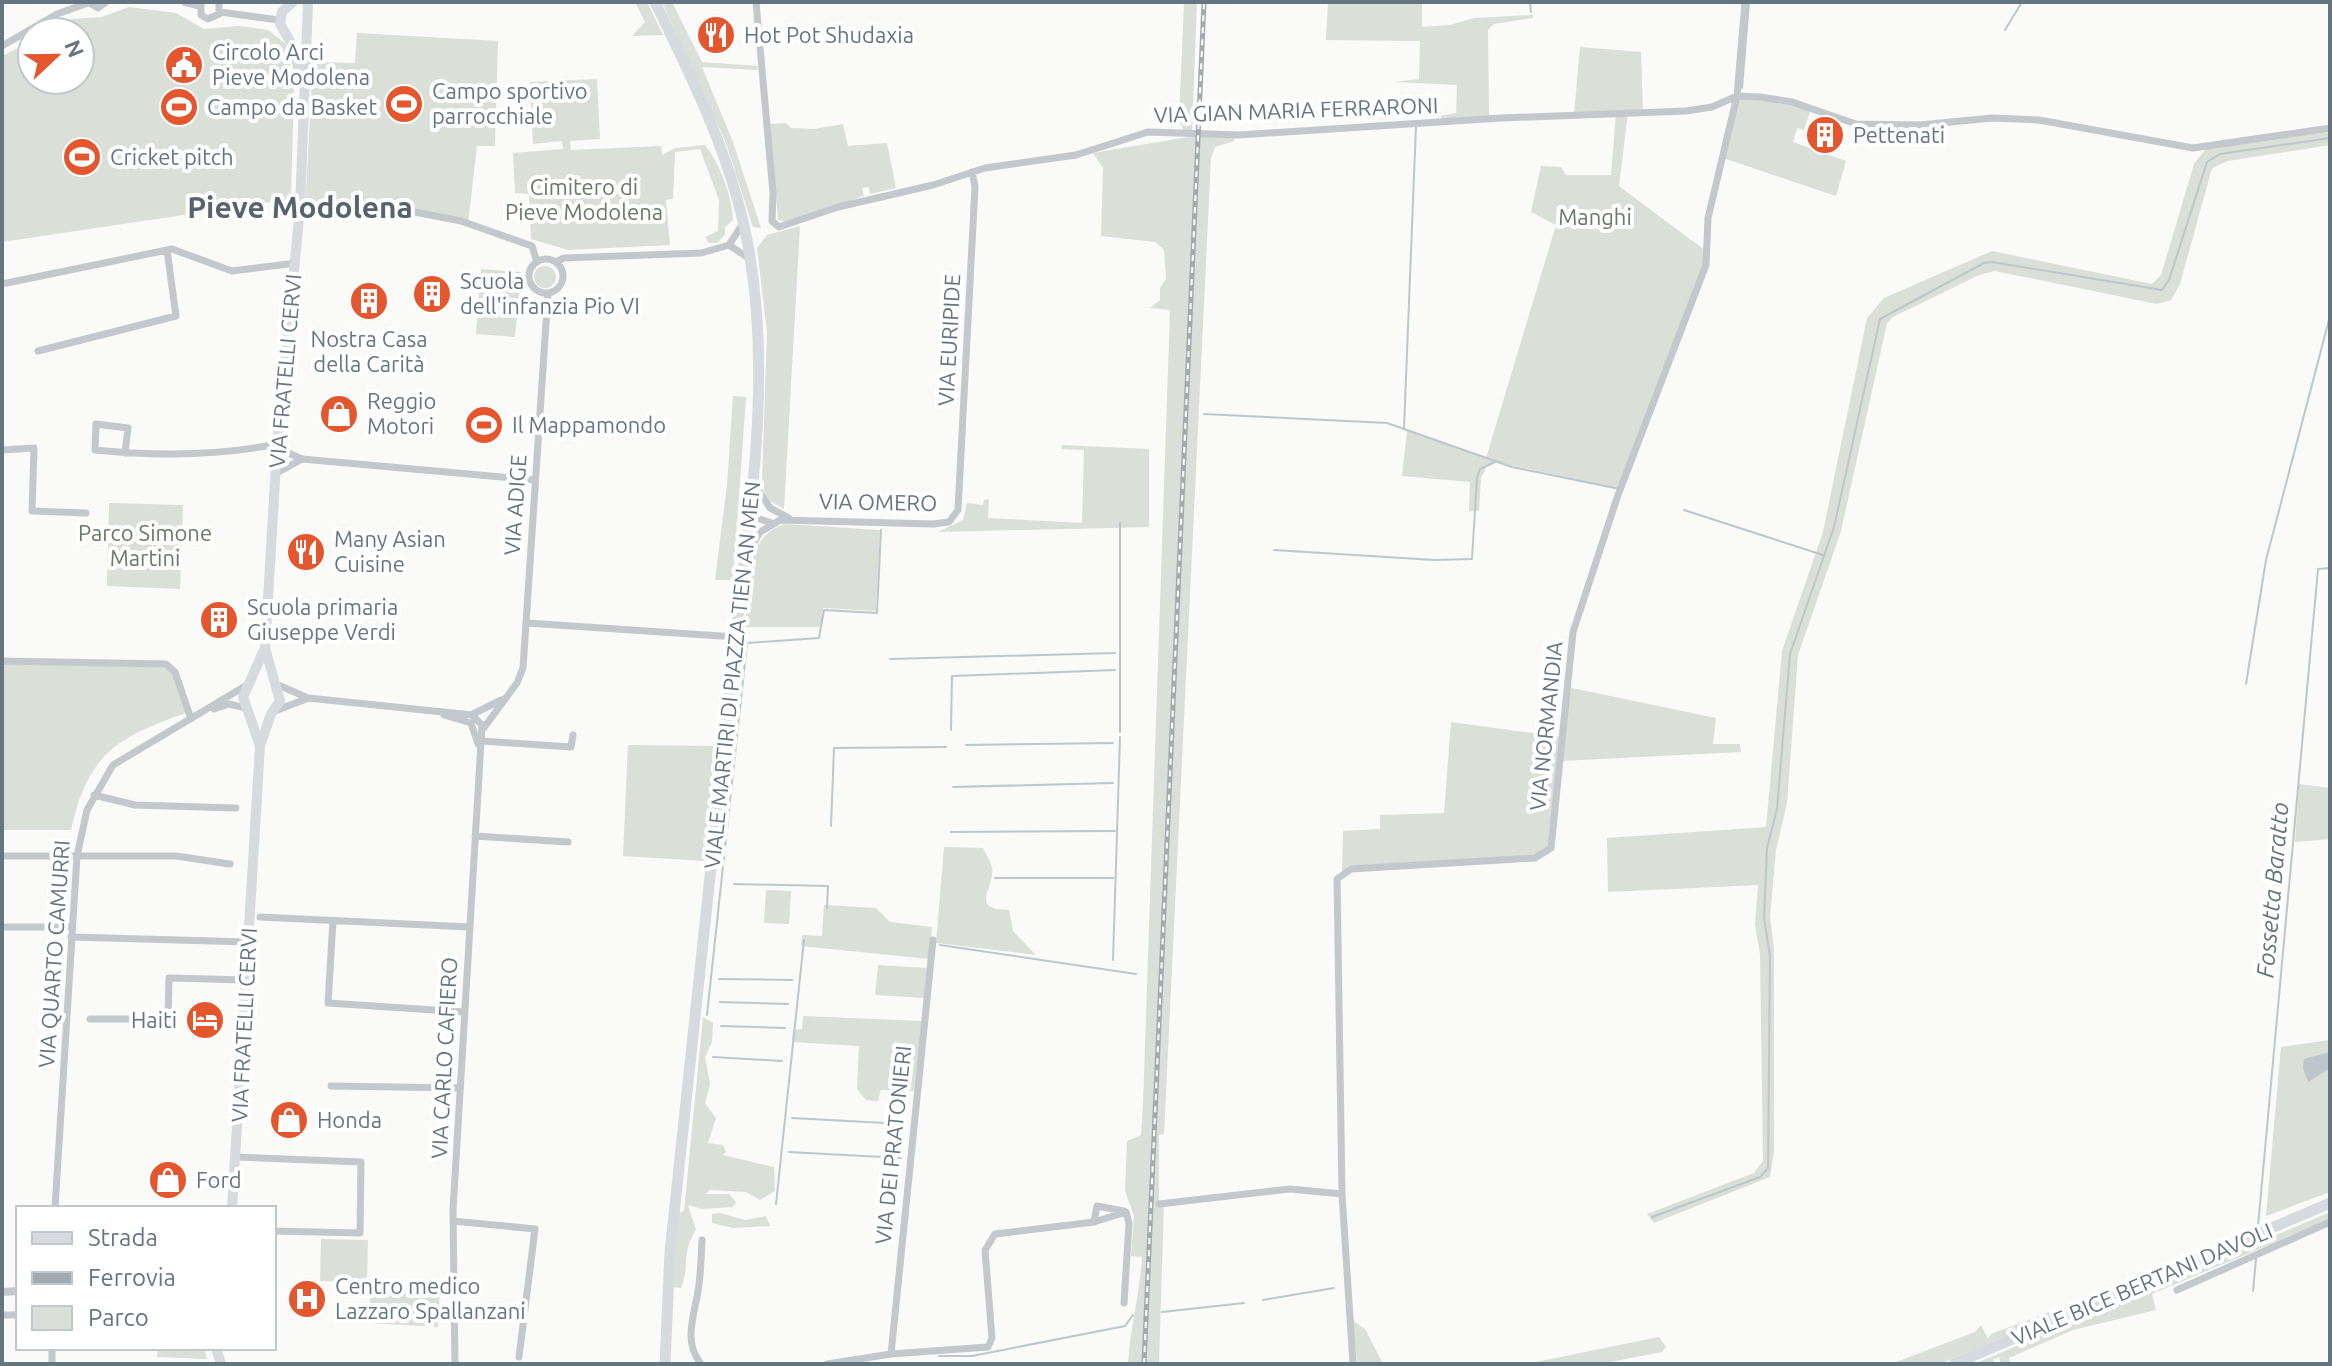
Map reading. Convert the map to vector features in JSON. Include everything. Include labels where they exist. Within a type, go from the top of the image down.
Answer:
[{"type":"main road","name":"VIALE MARTIRI DI PIAZZA TIEN AN MEN","points":[[655,2],[716,136],[743,223],[759,344],[753,480],[670,1252],[665,1364]]},
{"type":"main road","name":"VIA FRATELLI CERVI","points":[[232,1206],[260,746],[281,695],[274,683],[265,648],[277,446],[300,208],[304,94],[306,29],[307,7],[290,5],[279,20],[294,48],[304,94]]},
{"type":"main road","points":[[287,33],[300,34],[306,29]]},
{"type":"main road","name":"VIA FRATELLI CERVI","points":[[260,746],[243,697],[265,648]]},
{"type":"main road","points":[[249,683],[262,678],[274,683]]},
{"type":"main road","points":[[247,709],[257,715],[273,712]]},
{"type":"main road","name":"VIALE BICE BERTANI DAVOLI","points":[[1954,1364],[2330,1203]]},
{"type":"street","points":[[55,16],[75,5],[88,2],[98,8],[106,2]]},
{"type":"street","points":[[184,2],[200,4],[201,15],[208,19],[220,12],[279,20]]},
{"type":"street","points":[[219,2],[220,12]]},
{"type":"street","name":"VIA GIAN MARIA FERRARONI","points":[[756,2],[772,221],[779,227],[838,207],[972,172],[1076,155],[1148,132],[1239,135],[1501,118],[1686,111],[1720,105],[1737,96],[1783,100],[1856,124],[1920,125],[1992,118],[2039,120],[2193,148],[2330,128]]},
{"type":"street","points":[[1737,96],[1745,2]]},
{"type":"street","name":"VIA NORMANDIA","points":[[1353,1364],[1342,1194],[1337,879],[1351,869],[1535,858],[1550,851],[1573,632],[1621,489],[1706,265],[1708,218],[1737,96]]},
{"type":"street","name":"VIA EURIPIDE","points":[[958,510],[975,187],[972,172]]},
{"type":"street","points":[[300,208],[399,209],[461,221],[532,246],[537,262]]},
{"type":"street","points":[[548,293],[538,291],[531,284],[531,270],[537,262],[546,259],[556,262],[564,258],[701,253],[729,245],[743,223]]},
{"type":"street","points":[[729,245],[750,260]]},
{"type":"street","points":[[2,284],[167,250],[232,271],[296,263]]},
{"type":"street","points":[[38,351],[176,316],[167,250]]},
{"type":"street","name":"VIA ADIGE","points":[[482,736],[503,699],[521,676],[548,293],[557,289],[563,281],[562,271],[556,262]]},
{"type":"street","points":[[125,453],[128,428],[96,424],[95,450],[125,453],[158,456],[277,446],[302,459],[534,480]]},
{"type":"street","points":[[2,450],[34,448],[32,511],[86,513]]},
{"type":"street","points":[[275,474],[302,459]]},
{"type":"street","points":[[753,480],[760,497],[772,511]]},
{"type":"street","name":"VIA OMERO","points":[[771,523],[792,518],[933,524],[949,522],[958,510]]},
{"type":"street","name":"VIA OMERO","points":[[749,515],[772,511],[792,518]]},
{"type":"street","points":[[744,564],[754,541],[771,523],[749,515]]},
{"type":"street","points":[[527,623],[736,637]]},
{"type":"street","points":[[2,661],[166,664],[175,672],[191,719]]},
{"type":"street","name":"VIA QUARTO CAMURRI","points":[[55,1206],[71,937],[81,826],[94,795],[116,761],[249,683]]},
{"type":"street","name":"VIA CARLO CAFIERO","points":[[274,683],[308,698],[472,715]]},
{"type":"street","name":"VIA CARLO CAFIERO","points":[[273,712],[308,698]]},
{"type":"street","points":[[503,699],[472,715],[480,722],[482,736],[571,747],[573,735]]},
{"type":"street","name":"VIA QUARTO CAMURRI","points":[[200,714],[229,704],[247,709]]},
{"type":"street","name":"VIA CARLO CAFIERO","points":[[437,713],[474,726],[479,755]]},
{"type":"street","name":"VIA CARLO CAFIERO","points":[[455,1364],[453,1221],[482,736]]},
{"type":"street","points":[[94,795],[135,805],[236,808]]},
{"type":"street","points":[[475,836],[568,842]]},
{"type":"street","points":[[2,856],[176,856],[230,864]]},
{"type":"street","points":[[260,917],[469,927]]},
{"type":"street","points":[[333,921],[328,1003],[464,1012]]},
{"type":"street","points":[[2,927],[72,927]]},
{"type":"street","points":[[71,937],[249,942]]},
{"type":"street","name":"VIA DEI PRATONIERI","points":[[891,1354],[933,940]]},
{"type":"street","points":[[90,1019],[168,1019],[169,978],[247,980]]},
{"type":"street","points":[[331,1086],[460,1088]]},
{"type":"street","points":[[236,1157],[361,1162],[360,1233],[276,1231]]},
{"type":"street","points":[[1159,1204],[1290,1189],[1342,1194]]},
{"type":"street","points":[[1094,1222],[1097,1206],[1126,1212]]},
{"type":"street","points":[[827,1364],[891,1354],[988,1347],[992,1338],[985,1250],[995,1234],[1094,1222],[1126,1212]]},
{"type":"street","points":[[1124,1303],[1129,1223],[1126,1212]]},
{"type":"street","points":[[453,1221],[535,1229],[519,1357]]},
{"type":"street","points":[[2177,1290],[2330,1222]]},
{"type":"street","points":[[701,1364],[692,1349],[691,1325],[698,1293],[702,1240]]},
{"type":"green space","points":[[635,2],[647,2],[663,35],[632,36],[645,22]]},
{"type":"green space","points":[[662,2],[672,2],[702,62],[757,66],[758,70],[702,67],[733,142],[761,228],[753,227],[726,143]]},
{"type":"green space","points":[[1184,2],[1197,2],[1192,130],[1184,131],[1179,120]]},
{"type":"green space","points":[[1328,2],[1422,2],[1422,27],[1450,25],[1474,18],[1533,15],[1533,18],[1494,24],[1488,30],[1489,119],[1441,124],[1441,116],[1456,113],[1457,85],[1394,82],[1419,79],[1420,41],[1326,40]]},
{"type":"green space","points":[[129,7],[176,13],[204,29],[239,26],[268,30],[287,45],[294,88],[291,199],[2,242],[2,56],[16,49],[16,96],[96,96],[96,17]],"holes":[[[183,47],[201,57],[197,80],[176,77],[185,60],[179,56]]]},
{"type":"green space","name":"Campo sportivo parrocchiale","points":[[357,33],[498,41],[495,146],[477,146],[468,224],[399,209],[305,208],[313,62],[355,63]]},
{"type":"green space","name":"Manghi","points":[[1580,47],[1641,52],[1643,111],[1628,112],[1619,186],[1706,251],[1706,265],[1621,489],[1496,462],[1488,464],[1481,478],[1479,511],[1469,511],[1470,482],[1402,476],[1407,431],[1486,458],[1556,225],[1531,212],[1541,166],[1561,167],[1566,175],[1611,175],[1616,113],[1574,115]]},
{"type":"green space","name":"Cimitero di Pieve Modolena","points":[[597,79],[600,139],[570,141],[571,150],[661,146],[662,155],[675,148],[705,145],[720,171],[732,211],[733,220],[725,227],[725,235],[717,243],[709,243],[705,237],[718,231],[719,200],[700,149],[675,152],[673,199],[666,200],[670,245],[568,250],[531,239],[529,194],[515,193],[513,153],[563,149],[562,141],[533,144],[530,82]]},
{"type":"green space","points":[[1737,96],[1811,109],[1804,130],[1797,128],[1793,142],[1846,161],[1836,196],[1723,158]]},
{"type":"green space","points":[[786,123],[791,128],[814,129],[843,124],[848,146],[887,143],[896,188],[870,194],[869,187],[862,188],[864,196],[786,222],[778,220],[770,124]]},
{"type":"green space","points":[[2330,130],[2330,145],[2228,161],[2212,168],[2180,284],[2171,300],[2157,304],[1995,271],[1979,275],[1893,317],[1887,323],[1841,531],[1798,655],[1787,803],[1776,850],[1770,917],[1774,949],[1774,1152],[1770,1177],[1654,1223],[1647,1214],[1754,1173],[1763,1161],[1760,954],[1755,925],[1758,885],[1608,892],[1607,838],[1766,827],[1782,651],[1823,532],[1867,318],[1884,298],[1992,251],[2152,284],[2161,275],[2194,164],[2208,146]]},
{"type":"green space","points":[[1188,137],[1234,137],[1234,141],[1215,147],[1211,158],[1164,1134],[1159,1135],[1159,1203],[1164,1203],[1159,1364],[1128,1364],[1142,1257],[1131,1256],[1134,1216],[1125,1191],[1127,1141],[1141,1135],[1143,1104],[1170,310],[1150,308],[1160,300],[1160,288],[1166,279],[1164,250],[1155,242],[1101,236],[1103,168],[1093,153]]},
{"type":"green space","points":[[800,226],[784,509],[767,499],[762,482],[767,332],[757,248],[767,235]]},
{"type":"green space","points":[[541,266],[549,266],[556,277],[549,288],[541,288],[534,281],[534,273]]},
{"type":"green space","points":[[481,269],[521,272],[515,337],[476,334]]},
{"type":"green space","points":[[733,396],[746,397],[733,580],[715,580],[727,485]]},
{"type":"green space","points":[[1062,445],[1149,449],[1149,527],[938,532],[963,520],[967,503],[983,505],[984,500],[989,499],[988,518],[1082,523],[1084,450],[1061,449]]},
{"type":"green space","name":"Parco Simone Martini","points":[[109,503],[183,505],[180,589],[107,586]]},
{"type":"green space","points":[[786,524],[880,530],[876,611],[823,608],[821,627],[745,627],[748,581],[755,551],[772,530]]},
{"type":"green space","points":[[2,661],[170,666],[189,712],[143,730],[109,752],[86,783],[71,830],[2,830]]},
{"type":"green space","points":[[1567,687],[1716,718],[1713,744],[1740,744],[1741,752],[1560,761],[1552,845],[1545,855],[1342,872],[1343,831],[1380,829],[1380,815],[1444,813],[1451,722],[1562,737]]},
{"type":"green space","points":[[628,745],[715,746],[704,861],[623,856]]},
{"type":"green space","points":[[2299,784],[2330,788],[2330,839],[2295,842]]},
{"type":"green space","points":[[944,847],[983,848],[992,867],[986,901],[996,909],[1009,910],[1013,931],[1036,955],[936,943]]},
{"type":"green space","points":[[766,890],[791,891],[789,924],[764,923]]},
{"type":"green space","points":[[824,905],[876,908],[890,922],[932,927],[929,959],[801,946],[802,935],[822,936]]},
{"type":"green space","points":[[878,965],[927,968],[924,998],[875,995]]},
{"type":"green space","points":[[803,1016],[922,1021],[914,1091],[881,1090],[878,1101],[866,1100],[857,1089],[859,1046],[792,1042],[793,1030],[802,1029]]},
{"type":"green space","points":[[703,1017],[713,1023],[712,1042],[705,1057],[710,1084],[705,1103],[716,1118],[708,1143],[723,1145],[726,1152],[723,1155],[774,1167],[775,1191],[760,1200],[746,1192],[710,1190],[706,1194],[729,1194],[736,1202],[733,1207],[702,1209],[688,1205],[696,1230],[687,1252],[681,1288],[673,1287],[677,1214],[684,1211]]},
{"type":"green space","points":[[2330,1040],[2330,1192],[2266,1216],[2281,1047]]},
{"type":"green space","points":[[2330,1212],[2330,1219],[2152,1294],[2156,1310],[2073,1330],[2009,1358],[2011,1364],[2001,1364],[1999,1357],[1993,1360],[1995,1364],[1974,1364]]},
{"type":"green space","points":[[720,1213],[745,1220],[766,1216],[770,1226],[733,1228],[712,1223],[712,1214]]},
{"type":"green space","points":[[321,1239],[368,1240],[367,1282],[320,1281]]},
{"type":"green space","points":[[371,1284],[440,1288],[438,1327],[369,1323]]},
{"type":"green space","points":[[2057,1309],[2053,1316],[1940,1364],[1891,1364],[1975,1332],[1981,1325],[1988,1339],[1991,1334]]},
{"type":"green space","points":[[1352,1320],[1365,1329],[1383,1364],[1357,1364]]},
{"type":"green space","points":[[1659,1337],[1666,1347],[1662,1352],[1600,1364],[1526,1364]]},
{"type":"green space","points":[[158,1350],[205,1350],[207,1359],[157,1357]]},
{"type":"shaded area","points":[[2330,1052],[2330,1068],[2308,1082],[2303,1068],[2304,1059]]},
{"type":"waterway","points":[[1530,2],[1531,12]]},
{"type":"waterway","points":[[1742,88],[1749,2]]},
{"type":"waterway","points":[[2005,30],[2022,2]]},
{"type":"waterway","points":[[1404,428],[1416,126]]},
{"type":"waterway","points":[[1652,1217],[1760,1177],[1768,1168],[1770,956],[1764,918],[1767,848],[1777,809],[1790,654],[1834,527],[1880,319],[1984,263],[1992,262],[2162,290],[2169,280],[2207,162],[2220,154],[2330,138]]},
{"type":"waterway","points":[[2246,684],[2266,560],[2330,316]]},
{"type":"waterway","points":[[1204,414],[1387,423],[1512,467],[1620,489]]},
{"type":"waterway","points":[[1274,550],[1434,560],[1472,559],[1477,478],[1480,469],[1495,462]]},
{"type":"waterway","points":[[1684,510],[1823,555]]},
{"type":"waterway","points":[[1120,523],[1120,732]]},
{"type":"waterway","points":[[707,1015],[747,643],[819,638],[824,610],[877,613],[881,530]]},
{"type":"waterway","name":"Fossetta Baratto","points":[[2258,1226],[2318,569],[2330,568]]},
{"type":"waterway","points":[[890,659],[1115,653]]},
{"type":"waterway","points":[[951,730],[952,676],[1115,670]]},
{"type":"waterway","points":[[1113,960],[1120,737]]},
{"type":"waterway","points":[[966,745],[1113,743]]},
{"type":"waterway","points":[[831,826],[834,748],[946,747]]},
{"type":"waterway","points":[[953,787],[1113,783]]},
{"type":"waterway","points":[[951,832],[1115,831]]},
{"type":"waterway","points":[[995,878],[1113,878]]},
{"type":"waterway","points":[[734,884],[828,886],[827,908]]},
{"type":"waterway","points":[[776,1204],[804,940]]},
{"type":"waterway","points":[[940,945],[1136,974]]},
{"type":"waterway","points":[[719,979],[792,980]]},
{"type":"waterway","points":[[720,1002],[788,1004]]},
{"type":"waterway","points":[[721,1026],[785,1028]]},
{"type":"waterway","points":[[713,1057],[782,1061]]},
{"type":"waterway","points":[[792,1118],[904,1124]]},
{"type":"waterway","points":[[789,1152],[901,1158]]},
{"type":"waterway","name":"Fossetta Baratto","points":[[2253,1291],[2256,1259]]},
{"type":"waterway","points":[[1263,1300],[1334,1288]]},
{"type":"waterway","points":[[1162,1312],[1244,1303]]},
{"type":"waterway","points":[[939,1356],[972,1356],[1125,1326],[1133,1315]]},
{"type":"railway","points":[[1144,1364],[1204,2]]},
{"type":"place","name":"Hot Pot Shudaxia","points":[[716,35]]},
{"type":"place","name":"Circolo Arci Pieve Modolena","points":[[184,65]]},
{"type":"place","name":"Campo sportivo parrocchiale","points":[[404,104]]},
{"type":"place","name":"Campo da Basket","points":[[179,107]]},
{"type":"place","name":"Pettenati","points":[[1825,135]]},
{"type":"place","name":"Cricket pitch","points":[[82,157]]},
{"type":"place","name":"Scuola dell'infanzia Pio VI","points":[[432,294]]},
{"type":"place","name":"Nostra Casa della Carità","points":[[369,301]]},
{"type":"place","name":"Reggio Motori","points":[[339,414]]},
{"type":"place","name":"Il Mappamondo","points":[[484,425]]},
{"type":"place","name":"Many Asian Cuisine","points":[[306,552]]},
{"type":"place","name":"Scuola primaria Giuseppe Verdi","points":[[219,620]]},
{"type":"place","name":"Haiti","points":[[205,1020]]},
{"type":"place","name":"Honda","points":[[289,1120]]},
{"type":"place","name":"Ford","points":[[168,1180]]},
{"type":"place","name":"Centro medico Lazzaro Spallanzani","points":[[307,1299]]},
{"type":"district","name":"Pieve Modolena","points":[[300,208]]}]
